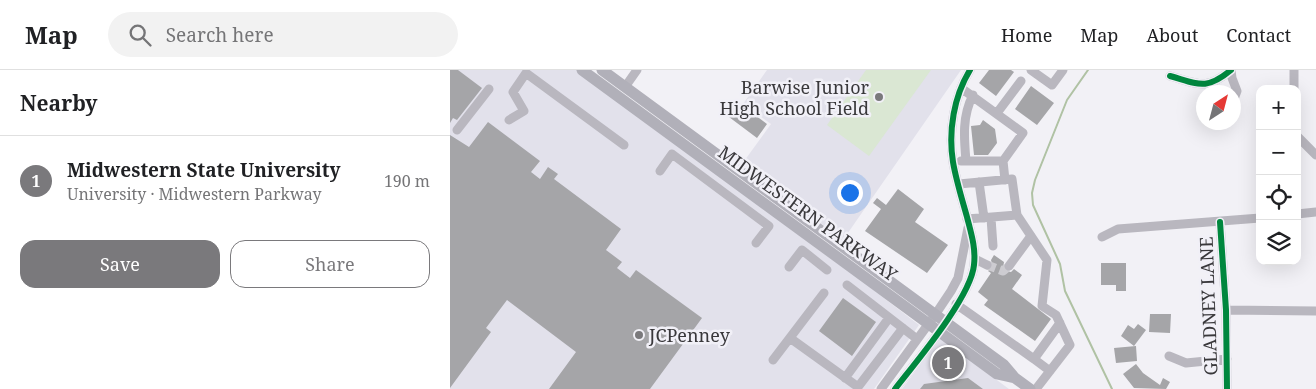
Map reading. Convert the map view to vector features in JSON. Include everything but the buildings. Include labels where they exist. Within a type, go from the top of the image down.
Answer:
[{"type":"main road","name":"MIDWESTERN PARKWAY","points":[[582,70],[622,92],[937,323],[997,374],[1016,378],[1030,389]]},
{"type":"main road","name":"MIDWESTERN PARKWAY","points":[[602,70],[622,92]]},
{"type":"street","points":[[622,92],[637,70]]},
{"type":"street","points":[[881,389],[918,339],[956,304],[970,280],[974,266],[975,247],[953,162],[953,124],[956,102],[970,70]]},
{"type":"street","points":[[1031,70],[1052,85],[1063,70]]},
{"type":"street","points":[[1170,76],[1202,85],[1213,83],[1231,70],[1234,85]]},
{"type":"street","points":[[1294,70],[1294,85]]},
{"type":"street","points":[[509,120],[524,111],[513,92],[526,73],[624,145]]},
{"type":"street","points":[[997,113],[1022,81]]},
{"type":"street","points":[[961,88],[1023,133],[1003,161],[1005,180]]},
{"type":"street","points":[[457,130],[489,89]]},
{"type":"street","points":[[966,161],[964,128],[968,105],[973,95]]},
{"type":"street","points":[[1301,140],[1316,155]]},
{"type":"street","points":[[660,171],[672,154],[770,226],[756,243]]},
{"type":"street","points":[[953,162],[1003,161]]},
{"type":"street","points":[[959,184],[1012,179],[1017,215],[1046,260],[1042,306],[1056,315],[1070,344],[1036,389]]},
{"type":"street","points":[[979,182],[993,246]]},
{"type":"street","points":[[1301,214],[1316,212]]},
{"type":"street","points":[[968,222],[1017,215]]},
{"type":"street","points":[[1102,237],[1118,229],[1256,218]]},
{"type":"street","points":[[895,389],[937,323],[958,278],[968,222]]},
{"type":"street","name":"GLADNEY LANE","points":[[1220,222],[1226,310],[1227,389]]},
{"type":"street","points":[[1009,266],[1031,236]]},
{"type":"street","points":[[789,267],[802,250],[827,270]]},
{"type":"street","points":[[974,259],[987,265]]},
{"type":"street","points":[[846,284],[918,339]]},
{"type":"street","points":[[773,360],[824,293]]},
{"type":"street","points":[[956,304],[1050,371]]},
{"type":"street","points":[[1226,310],[1316,311]]},
{"type":"street","points":[[845,378],[889,318]]},
{"type":"street","points":[[1034,359],[1060,323]]},
{"type":"street","points":[[790,338],[858,387],[903,328]]},
{"type":"street","points":[[1169,356],[1186,363],[1227,359]]},
{"type":"shaded area","points":[[450,70],[577,70],[919,325],[874,389],[450,389]]},
{"type":"shaded area","points":[[767,70],[961,70],[843,240],[742,164],[771,124],[743,104]]},
{"type":"shaded area","points":[[940,338],[1009,389],[902,389]]},
{"type":"green space","name":"Barwise Junior High School Field","points":[[866,70],[931,70],[869,156],[827,125]]},
{"type":"waterway","points":[[1088,70],[1067,100],[1035,180],[1032,193],[1033,205],[1060,264],[1065,291],[1112,389]]},
{"type":"tunnel","points":[[987,265],[1003,271],[1009,266]]},
{"type":"cycle path","points":[[895,389],[941,329],[971,278],[974,265],[973,241],[954,169],[951,138],[956,102],[970,70]]},
{"type":"cycle path","points":[[1170,76],[1202,84],[1215,81],[1231,70]]},
{"type":"cycle path","points":[[1220,222],[1226,310],[1227,389]]},
{"type":"place","name":"Barwise Junior High School Field","points":[[879,97]]},
{"type":"place","name":"JCPenney","points":[[639,335]]},
{"type":"place","name":"Midwestern State University","points":[[948,363]]}]
